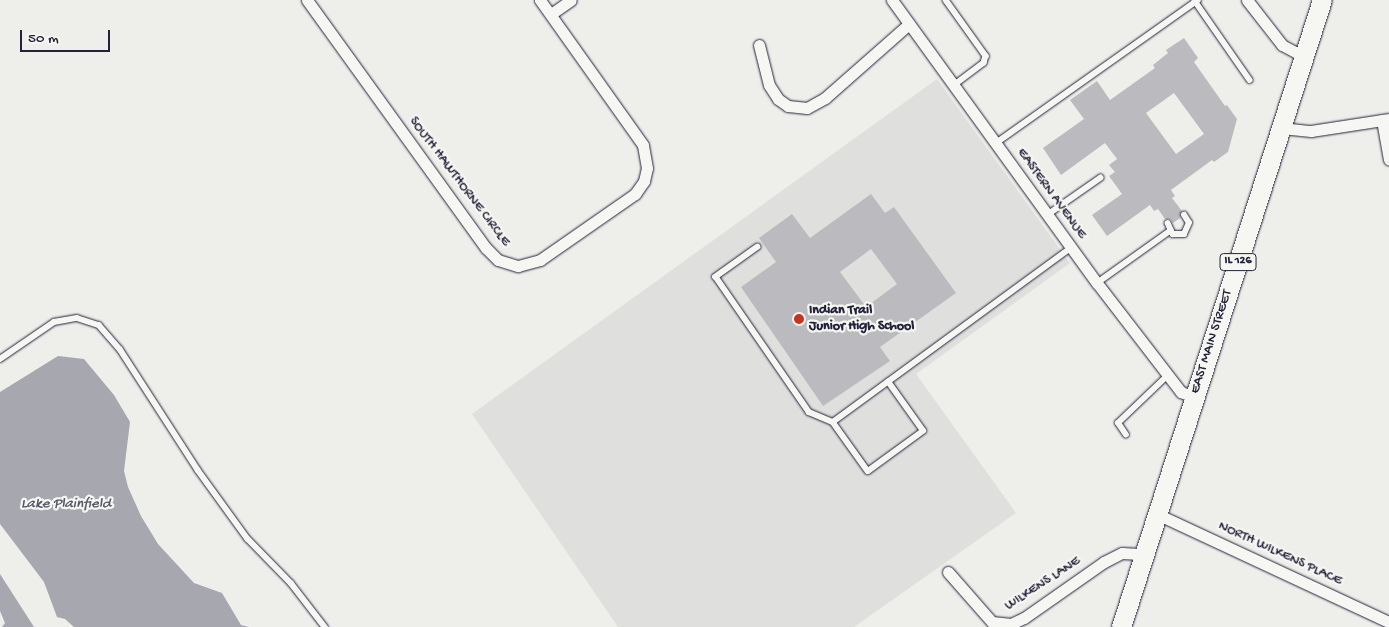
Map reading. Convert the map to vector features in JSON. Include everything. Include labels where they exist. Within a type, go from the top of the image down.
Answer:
[{"type":"main road","name":"EAST MAIN STREET","points":[[1121,627],[1322,0]]},
{"type":"street","name":"SOUTH HAWTHORNE CIRCLE","points":[[308,0],[486,248],[498,260],[518,266],[540,260],[635,194],[644,180],[647,168],[643,145],[540,0]]},
{"type":"street","points":[[551,14],[571,0]]},
{"type":"street","name":"EASTERN AVENUE","points":[[892,0],[1097,283],[1181,392],[1194,397]]},
{"type":"street","points":[[1247,0],[1282,45],[1304,56]]},
{"type":"street","points":[[759,45],[769,85],[778,99],[788,106],[807,108],[825,98],[909,24]]},
{"type":"street","points":[[1281,128],[1311,132],[1386,119],[1389,159]]},
{"type":"street","name":"NORTH WILKENS PLACE","points":[[1157,514],[1389,622]]},
{"type":"street","name":"WILKENS LANE","points":[[948,572],[987,618],[1001,624],[1011,624],[1024,618],[1104,562],[1122,553],[1144,554]]},
{"type":"lane","points":[[946,0],[986,56],[984,62],[954,86]]},
{"type":"lane","points":[[995,144],[1196,1],[1250,80]]},
{"type":"lane","points":[[1047,215],[1100,178]]},
{"type":"lane","points":[[1168,224],[1170,230],[1176,235],[1188,231],[1189,223],[1184,216]]},
{"type":"lane","points":[[1097,283],[1170,230]]},
{"type":"lane","points":[[758,247],[716,277],[810,412],[833,422],[868,471],[923,431],[888,382]]},
{"type":"lane","points":[[833,422],[1071,248]]},
{"type":"lane","points":[[0,359],[54,322],[77,318],[99,324],[120,349],[198,470],[248,539],[291,583],[324,627]]},
{"type":"lane","points":[[1126,435],[1118,423],[1168,375]]},
{"type":"shaded area","name":"Indian Trail Junior High School","points":[[937,79],[1070,263],[916,374],[1016,513],[854,627],[618,627],[472,414]]},
{"type":"water","name":"Lake Plainfield","points":[[58,356],[84,359],[114,395],[130,422],[124,471],[128,487],[141,516],[158,544],[194,583],[222,593],[241,625],[249,627],[74,627],[65,619],[57,617],[44,582],[0,524],[0,392]]},
{"type":"water","points":[[0,574],[34,627],[2,627],[5,623],[0,611]]},
{"type":"building","points":[[1184,38],[1198,58],[1194,62],[1225,106],[1227,105],[1237,119],[1228,152],[1214,162],[1212,160],[1171,190],[1175,196],[1172,198],[1182,211],[1180,218],[1173,223],[1170,219],[1165,219],[1158,209],[1154,211],[1150,205],[1107,236],[1092,215],[1122,194],[1109,176],[1115,172],[1109,165],[1117,159],[1105,143],[1061,175],[1043,148],[1084,119],[1070,100],[1097,81],[1110,100],[1155,68],[1153,65],[1168,53],[1166,50]],"holes":[[[1174,93],[1204,134],[1176,154],[1146,113]]]},
{"type":"building","points":[[871,194],[885,213],[894,207],[956,293],[880,347],[890,361],[823,406],[741,287],[776,262],[759,238],[792,214],[810,238]],"holes":[[[871,249],[897,284],[866,307],[840,272]]]},
{"type":"place","name":"Indian Trail Junior High School","points":[[799,319]]}]
